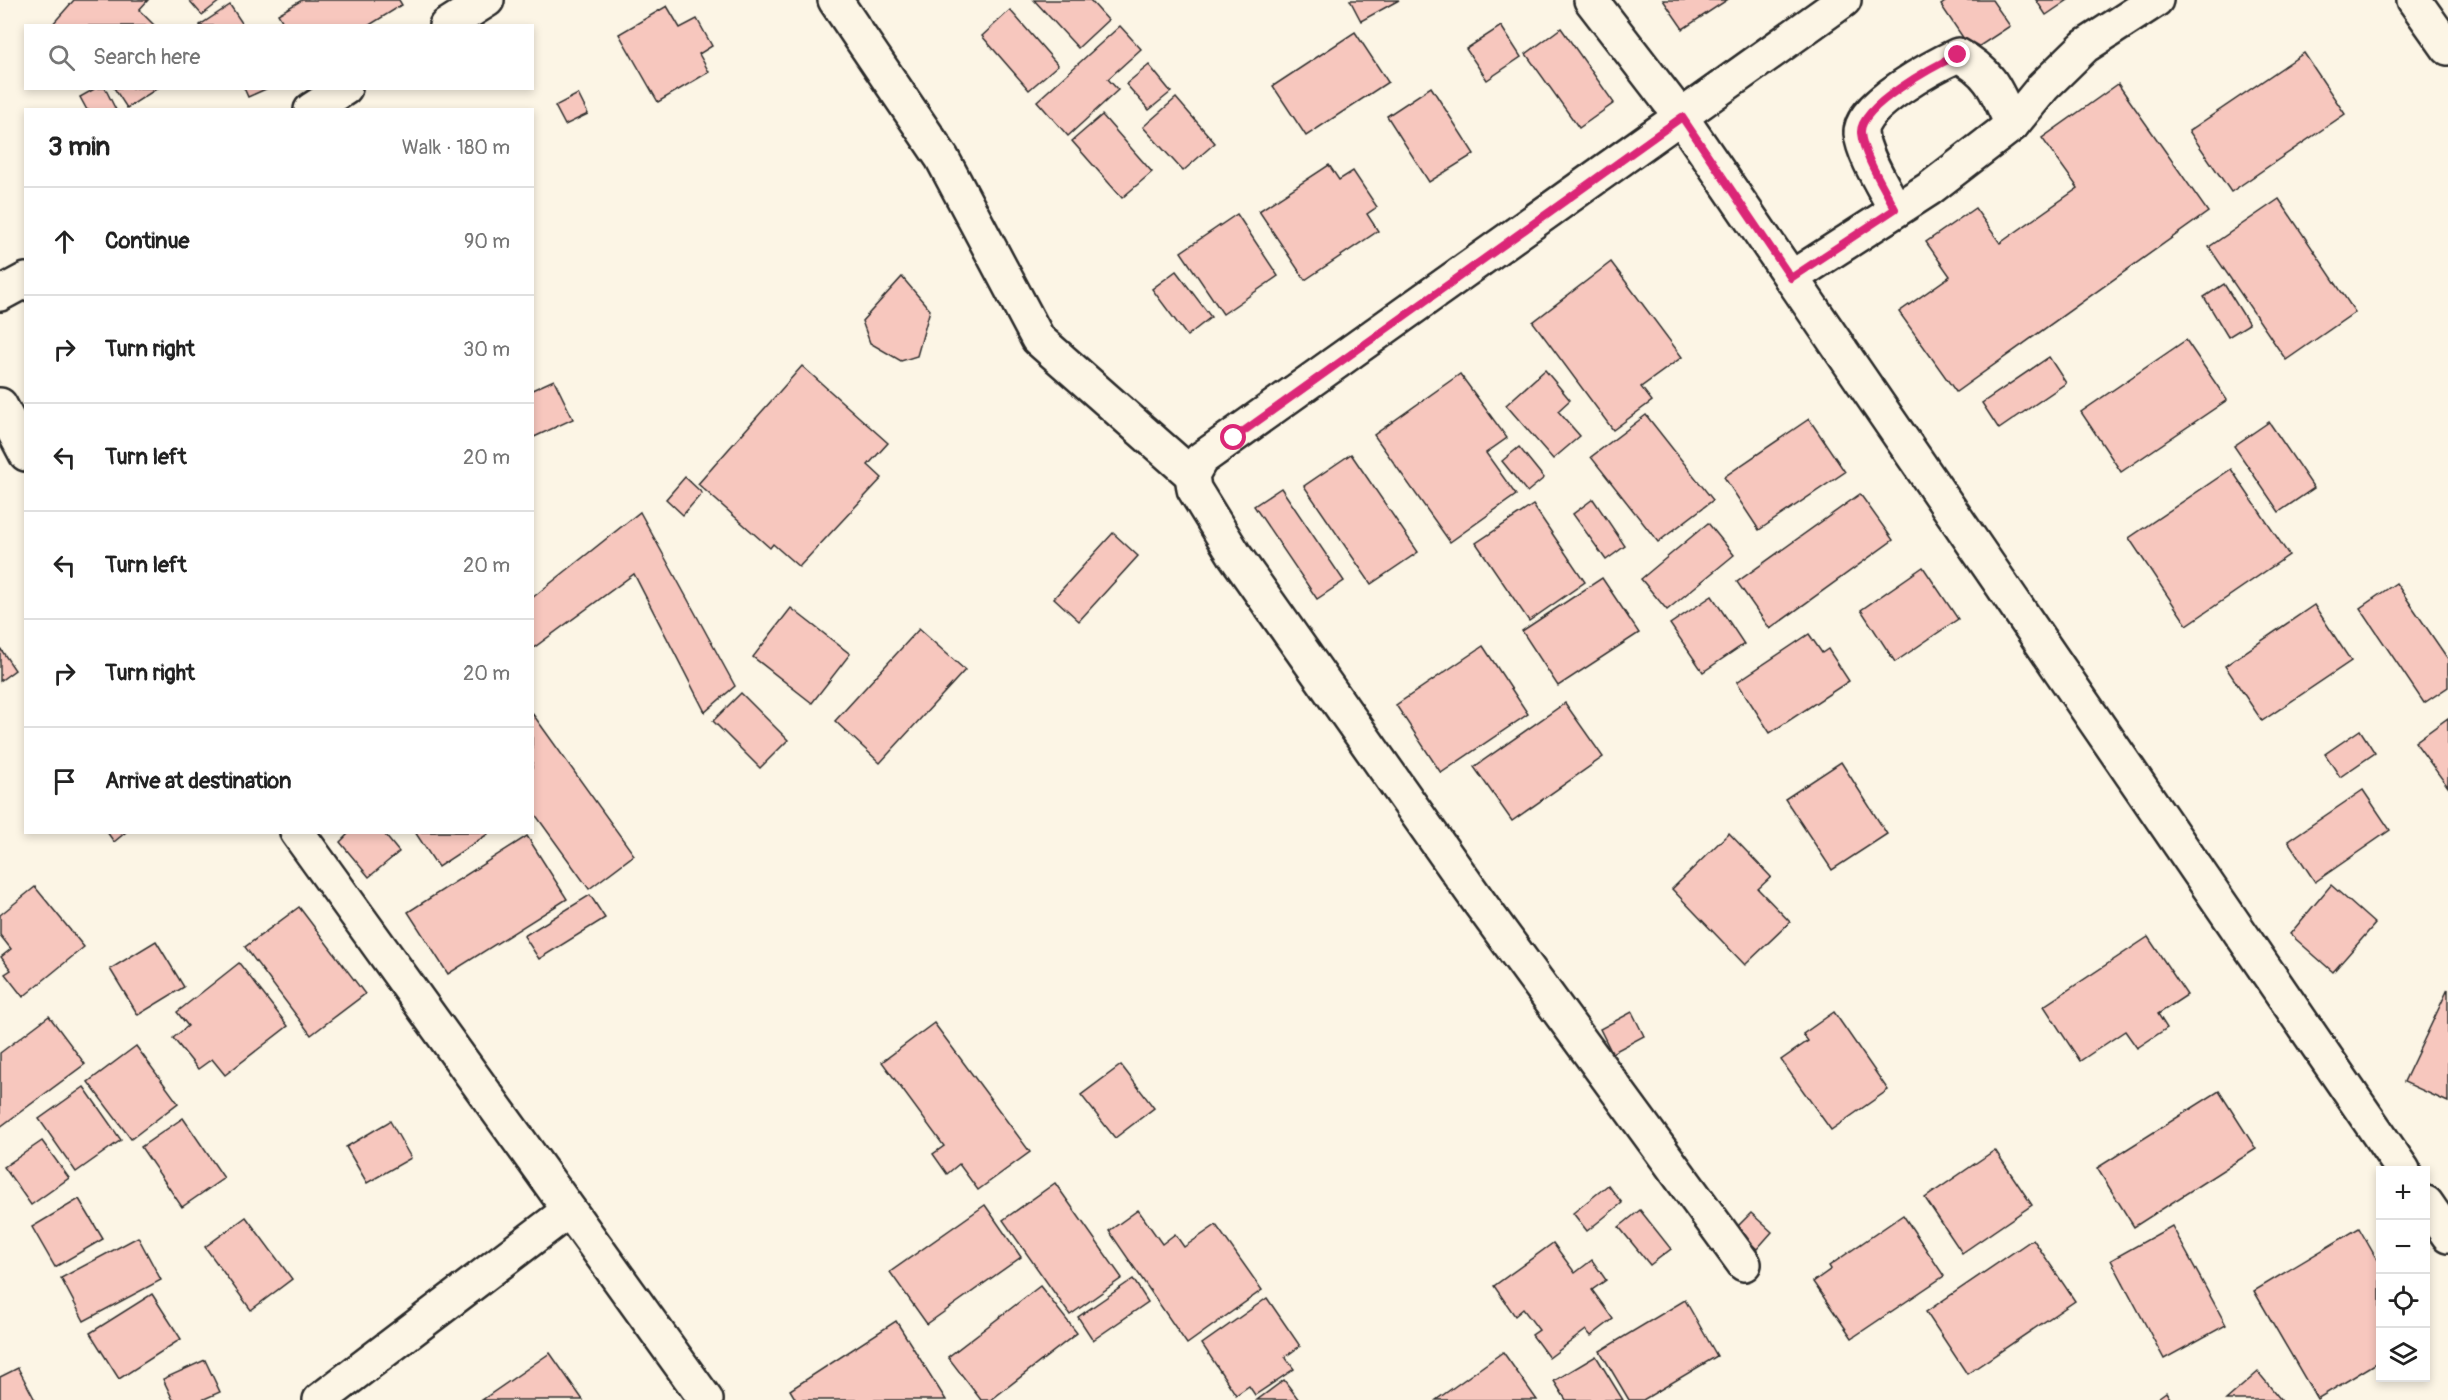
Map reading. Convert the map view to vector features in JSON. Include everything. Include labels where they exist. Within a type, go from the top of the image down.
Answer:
[{"type":"street","points":[[449,24],[487,0]]},
{"type":"street","points":[[835,0],[942,158],[1038,339],[1192,475]]},
{"type":"street","points":[[1591,0],[1682,117],[2400,1166]]},
{"type":"street","points":[[1744,1264],[1479,902],[1234,554],[1194,489],[1192,475],[1201,459],[1844,0]]},
{"type":"street","points":[[1791,278],[1929,189],[2012,125],[2043,87],[2085,46],[2156,0]]},
{"type":"street","points":[[2414,0],[2448,48]]},
{"type":"street","points":[[1895,209],[1861,133],[1863,119],[1887,98],[1941,63],[1958,55],[1975,63],[1991,79],[2012,125]]},
{"type":"street","points":[[314,108],[342,90]]},
{"type":"street","points":[[0,294],[24,281]]},
{"type":"street","points":[[0,405],[24,450]]},
{"type":"street","points":[[298,834],[706,1400]]},
{"type":"street","points":[[2430,1209],[2448,1235]]},
{"type":"street","points":[[320,1400],[568,1211]]},
{"type":"building","points":[[74,0],[148,0],[139,10],[153,24],[53,24]]},
{"type":"building","points":[[189,0],[221,0],[202,15]]},
{"type":"building","points":[[302,0],[399,0],[402,5],[371,24],[284,24],[278,14]]},
{"type":"building","points":[[1034,0],[1090,0],[1108,20],[1078,48]]},
{"type":"building","points":[[1350,0],[1399,0],[1361,21]]},
{"type":"building","points":[[1663,0],[1727,0],[1683,29]]},
{"type":"building","points":[[1948,0],[1992,0],[2010,26],[1972,51],[1941,5]]},
{"type":"building","points":[[2036,0],[2068,0],[2046,15]]},
{"type":"building","points":[[230,5],[243,24],[202,24]]},
{"type":"building","points":[[667,6],[680,28],[697,19],[712,46],[699,54],[709,72],[658,102],[619,34]]},
{"type":"building","points":[[1010,10],[1058,65],[1029,90],[982,36]]},
{"type":"building","points":[[1120,26],[1141,49],[1108,79],[1118,90],[1068,136],[1037,101]]},
{"type":"building","points":[[1501,26],[1521,57],[1487,80],[1466,49]]},
{"type":"building","points":[[1561,28],[1614,103],[1579,128],[1526,54]]},
{"type":"building","points":[[1355,32],[1388,82],[1306,136],[1273,86]]},
{"type":"building","points":[[2304,53],[2345,114],[2231,192],[2189,131]]},
{"type":"building","points":[[1149,65],[1171,92],[1149,110],[1126,84]]},
{"type":"building","points":[[2118,84],[2208,212],[1956,392],[1899,312],[1950,276],[1926,242],[1975,208],[2000,243],[2078,188],[2042,138]]},
{"type":"building","points":[[1431,87],[1474,154],[1429,182],[1387,116]]},
{"type":"building","points":[[92,90],[106,90],[115,108],[86,108],[80,97]]},
{"type":"building","points":[[115,90],[155,90],[127,108]]},
{"type":"building","points":[[245,90],[264,90],[248,97]]},
{"type":"building","points":[[578,94],[588,114],[565,125],[555,106]]},
{"type":"building","points":[[1176,98],[1215,143],[1183,171],[1143,127]]},
{"type":"building","points":[[1102,115],[1152,172],[1122,198],[1072,141]]},
{"type":"building","points":[[1329,165],[1339,180],[1353,171],[1377,207],[1367,214],[1378,231],[1305,280],[1259,211]]},
{"type":"building","points":[[2279,199],[2355,312],[2286,360],[2209,247]]},
{"type":"building","points":[[1237,214],[1278,276],[1223,314],[1181,252]]},
{"type":"building","points":[[1611,262],[1682,357],[1641,387],[1652,401],[1613,430],[1533,322]]},
{"type":"building","points":[[1176,271],[1211,317],[1187,336],[1152,289]]},
{"type":"building","points":[[902,277],[930,310],[917,356],[901,361],[870,343],[862,321]]},
{"type":"building","points":[[2224,284],[2249,324],[2228,337],[2204,297]]},
{"type":"building","points":[[2186,340],[2227,400],[2121,472],[2081,412]]},
{"type":"building","points":[[2049,357],[2066,383],[1999,429],[1982,403]]},
{"type":"building","points":[[802,366],[888,443],[868,465],[882,478],[799,567],[773,544],[770,548],[698,484]]},
{"type":"building","points":[[1545,370],[1570,400],[1558,411],[1580,436],[1553,459],[1506,405]]},
{"type":"building","points":[[1460,374],[1507,438],[1486,453],[1516,495],[1450,542],[1374,435]]},
{"type":"building","points":[[554,380],[573,419],[534,437],[534,389]]},
{"type":"building","points":[[1646,415],[1713,500],[1658,542],[1591,457]]},
{"type":"building","points":[[1809,419],[1845,472],[1759,530],[1724,477]]},
{"type":"building","points":[[2269,422],[2314,488],[2279,512],[2234,446]]},
{"type":"building","points":[[1519,447],[1544,478],[1527,492],[1502,461]]},
{"type":"building","points":[[1351,454],[1418,552],[1371,584],[1304,486]]},
{"type":"building","points":[[2231,469],[2289,555],[2187,625],[2129,538]]},
{"type":"building","points":[[685,477],[702,493],[683,515],[666,499]]},
{"type":"building","points":[[1281,488],[1344,581],[1317,599],[1254,506]]},
{"type":"building","points":[[1860,494],[1893,540],[1770,629],[1737,582]]},
{"type":"building","points":[[1593,499],[1625,546],[1606,560],[1573,514]]},
{"type":"building","points":[[1533,505],[1585,582],[1529,621],[1476,543]]},
{"type":"building","points":[[640,512],[735,686],[705,712],[634,574],[534,648],[534,596]]},
{"type":"building","points":[[1708,523],[1734,555],[1667,610],[1641,579]]},
{"type":"building","points":[[1113,533],[1138,556],[1079,621],[1054,598]]},
{"type":"building","points":[[1923,567],[1958,619],[1895,662],[1861,610]]},
{"type":"building","points":[[1602,578],[1639,633],[1558,686],[1522,631]]},
{"type":"building","points":[[2396,583],[2448,659],[2448,687],[2424,703],[2360,608]]},
{"type":"building","points":[[1712,596],[1744,644],[1703,672],[1670,624]]},
{"type":"building","points":[[2314,605],[2351,661],[2262,721],[2225,666]]},
{"type":"building","points":[[791,608],[850,654],[812,703],[753,657]]},
{"type":"building","points":[[919,629],[965,670],[880,763],[835,721]]},
{"type":"building","points":[[1809,634],[1822,653],[1828,649],[1849,681],[1770,733],[1737,682]]},
{"type":"building","points":[[1483,646],[1528,714],[1441,773],[1396,705]]},
{"type":"building","points":[[0,648],[15,670],[0,681]]},
{"type":"building","points":[[741,693],[788,740],[760,768],[713,721]]},
{"type":"building","points":[[1565,703],[1603,757],[1512,821],[1474,767]]},
{"type":"building","points":[[534,716],[634,855],[589,889],[534,813]]},
{"type":"building","points":[[2448,718],[2448,787],[2415,742]]},
{"type":"building","points":[[2360,730],[2375,753],[2340,777],[2325,754]]},
{"type":"building","points":[[1841,762],[1887,834],[1832,870],[1785,799]]},
{"type":"building","points":[[2363,790],[2390,830],[2315,882],[2288,841]]},
{"type":"building","points":[[1729,833],[1771,877],[1758,889],[1790,922],[1745,965],[1672,889]]},
{"type":"building","points":[[108,834],[124,834],[114,842]]},
{"type":"building","points":[[348,834],[386,834],[399,852],[369,877],[340,842]]},
{"type":"building","points":[[416,834],[488,834],[438,867]]},
{"type":"building","points":[[527,836],[567,899],[448,974],[408,912]]},
{"type":"building","points":[[2331,885],[2375,924],[2333,972],[2290,934]]},
{"type":"building","points":[[35,887],[84,947],[23,997],[5,974],[11,970],[1,957],[11,949],[0,935],[0,915]]},
{"type":"building","points":[[590,895],[605,918],[539,959],[524,936]]},
{"type":"building","points":[[299,907],[365,994],[311,1035],[245,947]]},
{"type":"building","points":[[2148,937],[2187,995],[2158,1014],[2167,1028],[2137,1048],[2125,1031],[2080,1061],[2044,1006]]},
{"type":"building","points":[[156,941],[184,987],[138,1015],[110,969]]},
{"type":"building","points":[[239,963],[288,1026],[225,1075],[212,1059],[198,1069],[173,1038],[188,1026],[177,1012]]},
{"type":"building","points":[[2448,989],[2448,1102],[2404,1082]]},
{"type":"building","points":[[1632,1012],[1644,1036],[1612,1053],[1600,1029]]},
{"type":"building","points":[[1834,1012],[1888,1090],[1831,1130],[1781,1060],[1808,1041],[1803,1034]]},
{"type":"building","points":[[49,1016],[85,1064],[0,1127],[0,1053]]},
{"type":"building","points":[[934,1023],[1030,1152],[978,1190],[959,1164],[947,1174],[933,1154],[944,1146],[882,1062]]},
{"type":"building","points":[[136,1046],[178,1103],[131,1139],[88,1082]]},
{"type":"building","points":[[1121,1065],[1154,1108],[1115,1138],[1081,1095]]},
{"type":"building","points":[[84,1087],[121,1140],[76,1172],[39,1119]]},
{"type":"building","points":[[2219,1091],[2256,1149],[2134,1227],[2097,1168]]},
{"type":"building","points":[[183,1118],[224,1178],[182,1207],[141,1147]]},
{"type":"building","points":[[390,1121],[411,1158],[367,1183],[346,1147]]},
{"type":"building","points":[[42,1141],[69,1178],[31,1205],[4,1167]]},
{"type":"building","points":[[1995,1150],[2032,1205],[1962,1253],[1925,1198]]},
{"type":"building","points":[[1055,1183],[1122,1278],[1070,1315],[1003,1220]]},
{"type":"building","points":[[1608,1185],[1622,1203],[1587,1231],[1573,1213]]},
{"type":"building","points":[[79,1199],[103,1239],[55,1267],[32,1227]]},
{"type":"building","points":[[985,1205],[1021,1257],[927,1324],[890,1272]]},
{"type":"building","points":[[1138,1210],[1162,1244],[1175,1234],[1184,1247],[1216,1225],[1262,1290],[1187,1344],[1109,1231]]},
{"type":"building","points":[[1640,1210],[1671,1249],[1650,1265],[1619,1227]]},
{"type":"building","points":[[1751,1213],[1772,1232],[1757,1249],[1735,1229]]},
{"type":"building","points":[[1903,1215],[1944,1276],[1852,1338],[1813,1282],[1831,1269],[1829,1266]]},
{"type":"building","points":[[246,1217],[292,1279],[251,1310],[205,1247]]},
{"type":"building","points":[[2172,1226],[2226,1325],[2164,1359],[2111,1260]]},
{"type":"building","points":[[2359,1228],[2376,1258],[2376,1363],[2317,1399],[2254,1291]]},
{"type":"building","points":[[138,1237],[161,1280],[84,1321],[61,1278]]},
{"type":"building","points":[[2033,1239],[2075,1301],[1967,1374],[1926,1312]]},
{"type":"building","points":[[1553,1243],[1575,1273],[1592,1260],[1606,1280],[1592,1290],[1613,1319],[1591,1336],[1586,1330],[1549,1358],[1532,1335],[1539,1330],[1523,1309],[1515,1316],[1494,1286]]},
{"type":"building","points":[[1133,1279],[1148,1302],[1093,1340],[1078,1317]]},
{"type":"building","points":[[1040,1286],[1077,1333],[991,1400],[981,1400],[948,1357]]},
{"type":"building","points":[[152,1294],[181,1339],[119,1379],[90,1333]]},
{"type":"building","points":[[1267,1298],[1300,1346],[1285,1357],[1294,1369],[1255,1395],[1249,1386],[1236,1395],[1202,1344]]},
{"type":"building","points":[[1685,1300],[1717,1356],[1643,1400],[1629,1400],[1600,1351]]},
{"type":"building","points":[[896,1321],[946,1400],[796,1400],[790,1390]]},
{"type":"building","points":[[1503,1352],[1537,1400],[1436,1400]]},
{"type":"building","points":[[550,1353],[583,1400],[482,1400]]},
{"type":"building","points":[[1596,1356],[1623,1400],[1566,1400],[1554,1381]]},
{"type":"building","points":[[205,1360],[220,1392],[202,1400],[173,1400],[163,1379]]},
{"type":"building","points":[[18,1368],[35,1400],[0,1400],[0,1377]]},
{"type":"building","points":[[2258,1372],[2281,1400],[2226,1400]]},
{"type":"building","points":[[1284,1380],[1299,1400],[1257,1400]]},
{"type":"building","points":[[2166,1392],[2171,1400],[2155,1400]]},
{"type":"route","points":[[1234,438],[1682,117],[1791,278],[1895,209],[1861,133],[1863,119],[1887,98],[1941,63],[1958,55]]}]
